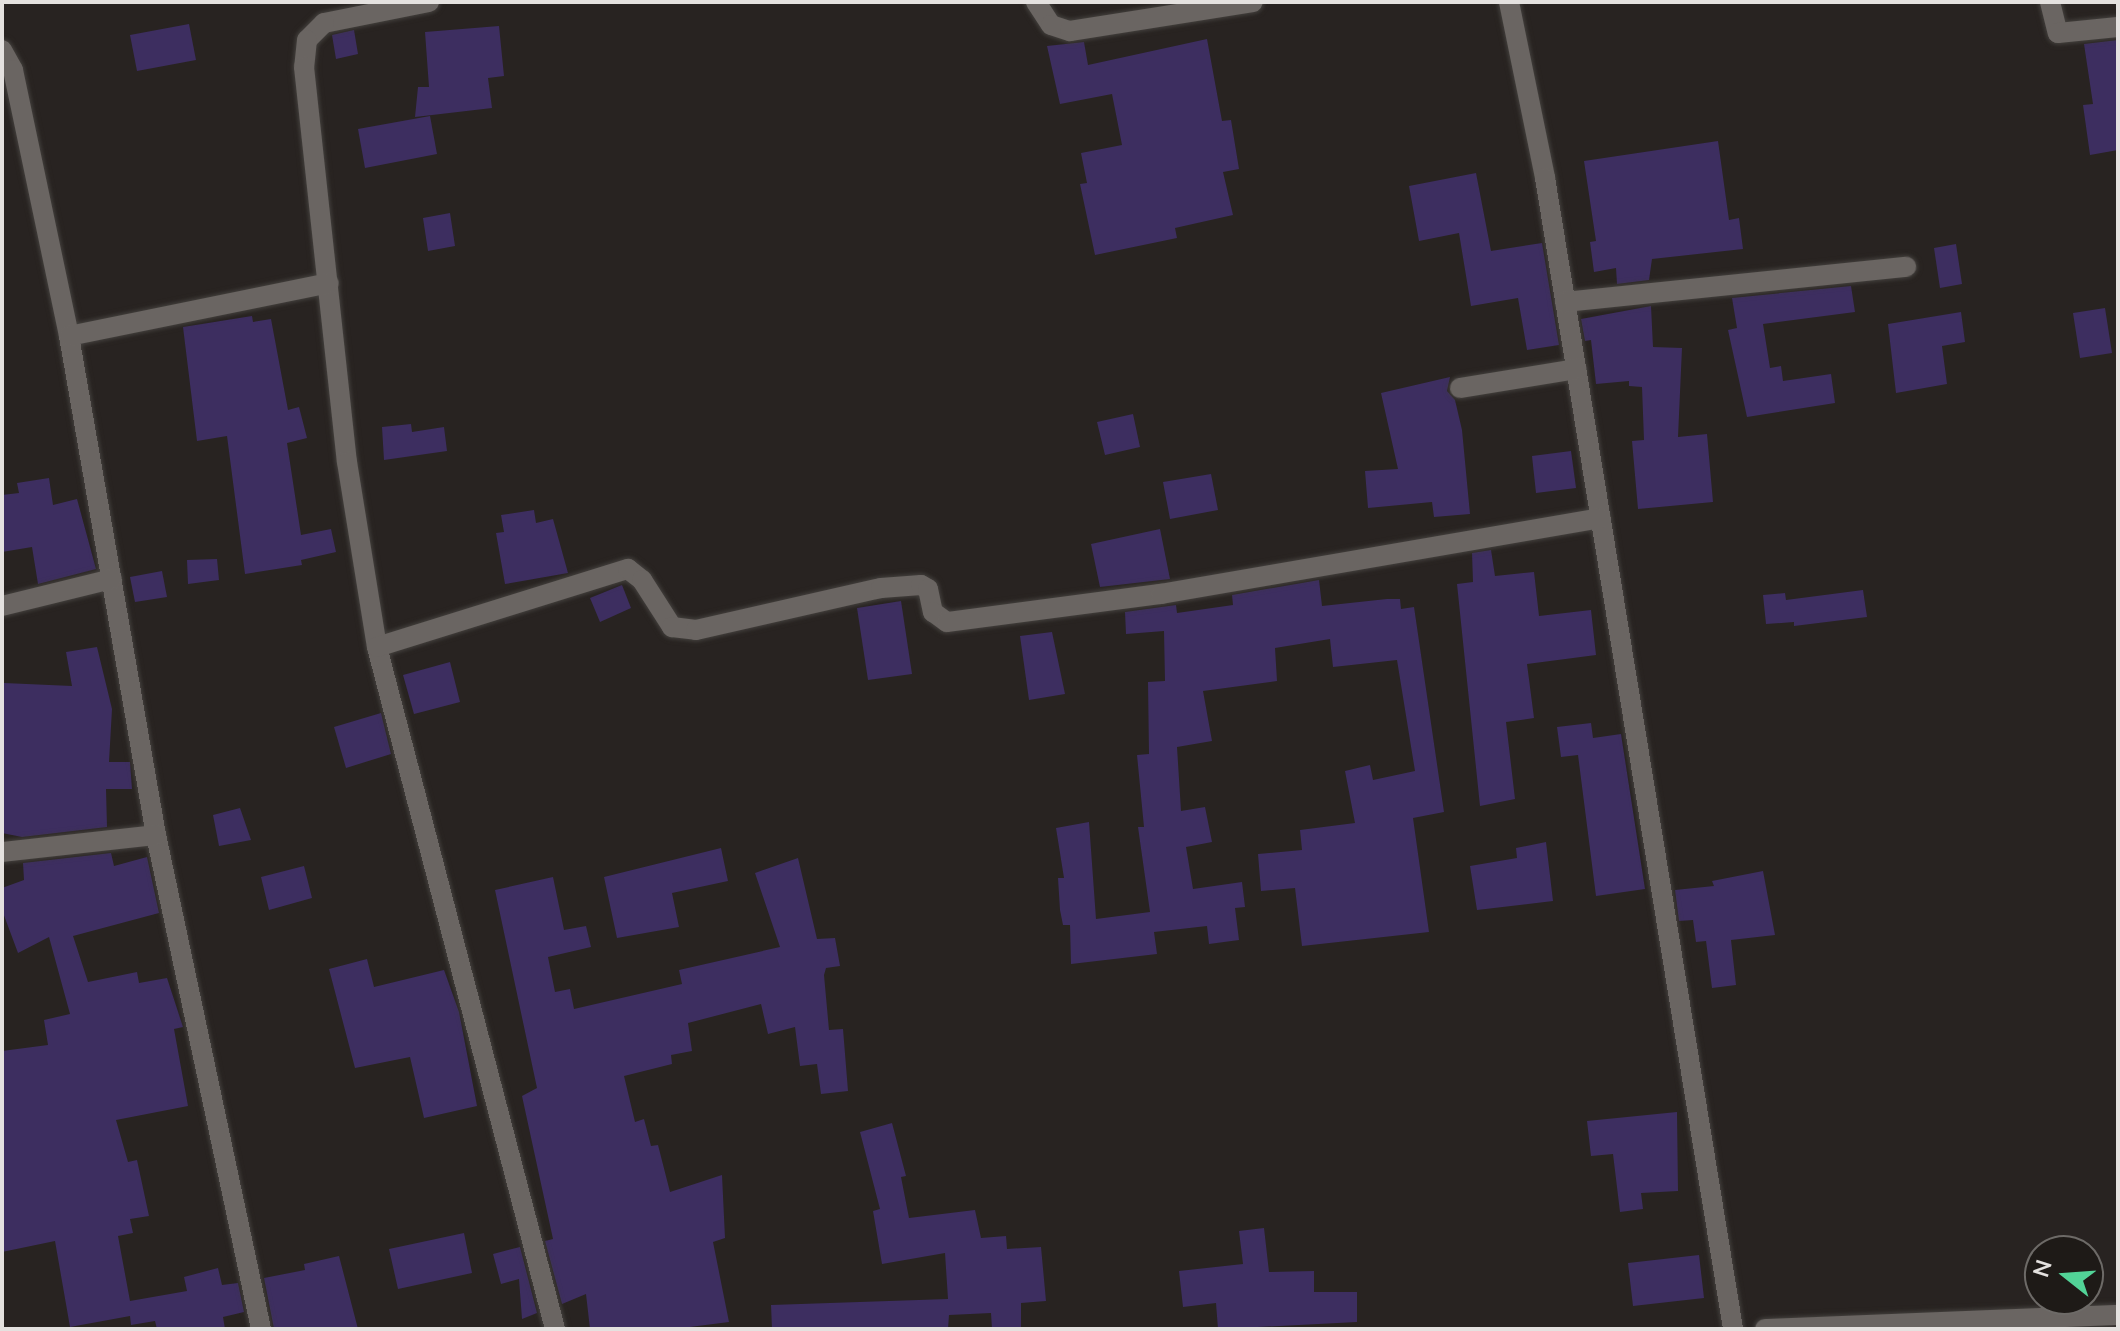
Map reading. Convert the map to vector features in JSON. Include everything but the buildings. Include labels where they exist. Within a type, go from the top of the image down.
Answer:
[{"type":"street","points":[[429,2],[324,23],[307,40],[304,67],[347,462],[377,647],[555,1329]]},
{"type":"street","points":[[1036,2],[1051,25],[1070,31],[1253,2]]},
{"type":"street","points":[[1509,2],[1565,302],[1733,1329]]},
{"type":"street","points":[[2050,2],[2058,33],[2118,27]]},
{"type":"street","points":[[2,50],[13,70],[69,336],[156,835],[261,1329]]},
{"type":"street","points":[[1565,302],[1906,267]]},
{"type":"street","points":[[69,336],[329,283]]},
{"type":"street","points":[[1460,388],[1576,369]]},
{"type":"street","points":[[377,647],[628,569],[642,580],[672,627],[696,630],[881,588],[921,585],[928,589],[933,612],[947,622],[1161,594],[1600,518]]},
{"type":"street","points":[[2,606],[112,579]]},
{"type":"street","points":[[2,852],[156,835]]},
{"type":"street","points":[[1765,1329],[2118,1315]]}]
